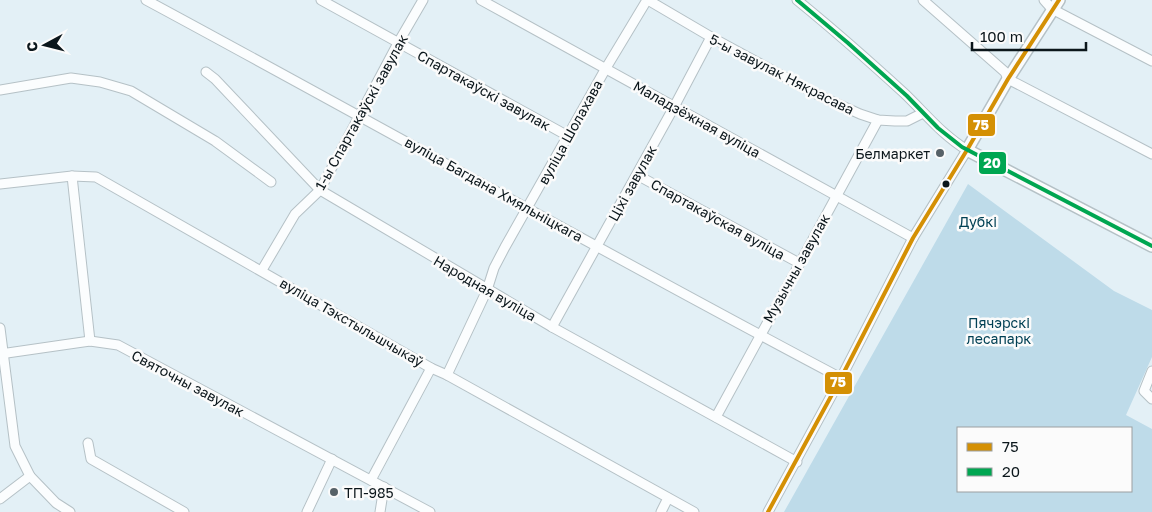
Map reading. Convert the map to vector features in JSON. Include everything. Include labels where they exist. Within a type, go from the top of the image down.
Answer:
[{"type":"main road","points":[[1052,3],[967,150],[1152,246]]},
{"type":"street","name":"вуліца Багдана Хмяльніцкага","points":[[146,0],[359,115],[527,209],[841,378]]},
{"type":"street","name":"Спартакаўскі завулак","points":[[321,0],[568,136]]},
{"type":"street","name":"1-ы Спартакаўскі завулак","points":[[262,270],[296,214],[320,190],[423,0]]},
{"type":"street","name":"Маладзёжная вуліца","points":[[481,0],[913,238]]},
{"type":"street","name":"вуліца Шолахава","points":[[447,375],[487,290],[494,268],[606,68],[647,0]]},
{"type":"street","name":"5-ы завулак Някрасава","points":[[647,0],[711,38],[816,94],[878,120],[907,121],[923,113]]},
{"type":"street","points":[[768,512],[841,378],[913,238],[967,150],[938,128],[907,96],[797,0]]},
{"type":"street","points":[[923,0],[1005,72],[1008,78],[1152,154]]},
{"type":"street","points":[[1052,3],[1152,61]]},
{"type":"street","name":"Ціхі завулак","points":[[552,327],[711,38]]},
{"type":"street","name":"Народная вуліца","points":[[206,72],[215,79],[320,190],[487,290],[796,462]]},
{"type":"street","points":[[0,90],[71,78],[100,82],[131,91],[215,141],[272,182]]},
{"type":"street","name":"Музычны завулак","points":[[716,417],[878,120]]},
{"type":"street","name":"Спартакаўская вуліца","points":[[637,175],[799,263]]},
{"type":"street","points":[[72,176],[90,341]]},
{"type":"street","name":"вуліца Тэкстыльшчыкаў","points":[[0,184],[72,176],[96,177],[431,368],[447,375],[694,512]]},
{"type":"street","points":[[0,328],[15,446],[30,476],[54,508],[70,512]]},
{"type":"street","name":"Святочны завулак","points":[[2,354],[90,341],[118,345],[430,512]]},
{"type":"street","points":[[371,480],[431,368]]},
{"type":"street","points":[[1152,371],[1144,391],[1152,399]]},
{"type":"street","points":[[88,442],[91,459],[184,512]]},
{"type":"street","points":[[307,512],[332,459]]},
{"type":"street","points":[[0,499],[30,476]]},
{"type":"street","points":[[380,512],[384,487]]},
{"type":"street","points":[[661,512],[668,498]]},
{"type":"green space","name":"Пячэрскі лесапарк","points":[[968,184],[1114,291],[1152,310],[1152,357],[1126,415],[1152,429],[1152,512],[784,512]]},
{"type":"transit line","name":"20","points":[[797,0],[848,43],[907,96],[938,128],[962,147],[1152,246]]},
{"type":"transit line","name":"75","points":[[768,512],[841,378],[913,238],[1008,79],[1059,0]]},
{"type":"place","name":"Белмаркет","points":[[940,153]]},
{"type":"place","name":"ТП-985","points":[[334,492]]},
{"type":"park label","name":"Дубкі","points":[[978,221]]}]
